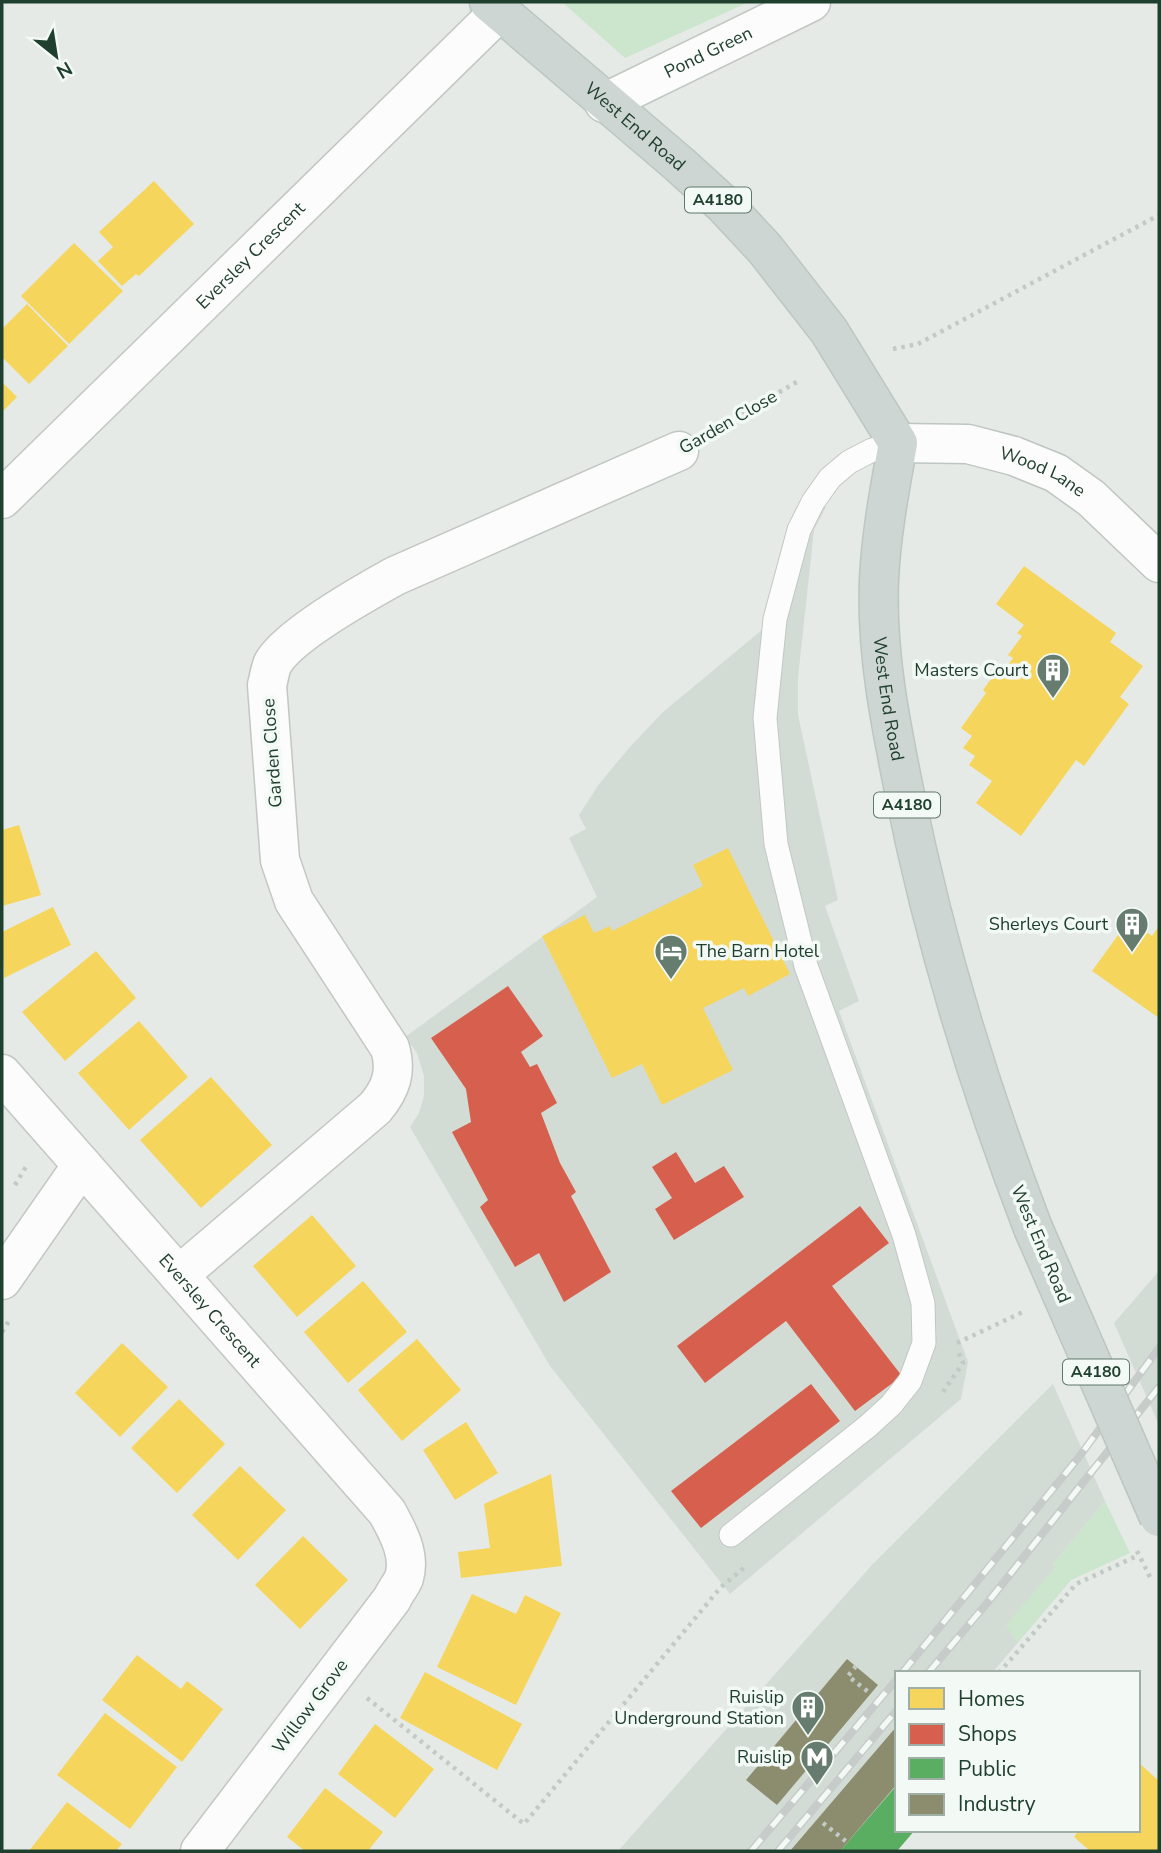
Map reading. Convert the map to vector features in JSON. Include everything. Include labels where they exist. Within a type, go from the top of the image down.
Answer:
[{"type":"main road","name":"West End Road","points":[[496,5],[604,103],[724,205],[765,248],[829,331],[898,443],[884,525],[879,581],[881,654],[888,710],[933,919],[966,1039],[1005,1158],[1159,1517]]},
{"type":"street","name":"Pond Green","points":[[604,103],[811,2]]},
{"type":"street","name":"Eversley Crescent","points":[[2,499],[496,5]]},
{"type":"street","name":"Wood Lane","points":[[898,443],[968,444],[1014,456],[1055,473],[1091,498],[1159,563]]},
{"type":"street","name":"Garden Close","points":[[179,1275],[375,1108],[387,1094],[393,1079],[394,1064],[390,1048],[294,901],[280,860],[267,685],[274,663],[291,644],[352,599],[373,588],[679,451]]},
{"type":"street","name":"Eversley Crescent","points":[[2,1074],[387,1513],[400,1534],[405,1555]]},
{"type":"street","points":[[2,1280],[57,1197],[82,1165]]},
{"type":"street","name":"Willow Grove","points":[[200,1851],[392,1599],[404,1578],[405,1555]]},
{"type":"lane","points":[[731,1535],[891,1405],[910,1381],[924,1343],[923,1303],[904,1235],[806,966],[776,844],[765,718],[775,619],[799,530],[813,502],[830,478],[849,462],[872,450],[898,443]]},
{"type":"path","points":[[893,349],[918,344],[1159,215]]},
{"type":"path","name":"Garden Close","points":[[679,451],[800,380]]},
{"type":"path","points":[[18,1156],[57,1197]]},
{"type":"path","points":[[8,1196],[27,1165]]},
{"type":"path","points":[[934,1401],[963,1363],[954,1344],[1031,1308]]},
{"type":"path","points":[[1001,1671],[1076,1584],[1139,1555]]},
{"type":"path","points":[[332,1677],[357,1690],[524,1824],[721,1587],[753,1560]]},
{"type":"path","points":[[856,1666],[848,1675],[871,1694]]},
{"type":"path","points":[[823,1823],[848,1843]]},
{"type":"shaded area","points":[[813,502],[826,507],[814,530],[798,678],[798,715],[838,900],[825,906],[859,1001],[839,1011],[968,1362],[961,1399],[730,1594],[550,1366],[410,1127],[419,1113],[424,1096],[424,1076],[417,1053],[405,1037],[597,897],[569,838],[586,829],[579,815],[599,784],[663,712],[775,619]]},
{"type":"shaded area","points":[[1159,1271],[1159,1425],[1114,1323]]},
{"type":"shaded area","points":[[1053,1384],[1105,1501],[1053,1564],[1071,1580],[994,1671],[895,1671],[895,1832],[913,1832],[897,1851],[618,1851],[872,1565]]},
{"type":"green space","points":[[562,2],[749,2],[625,58]]},
{"type":"green space","points":[[1105,1501],[1130,1553],[1071,1580],[1017,1643],[1006,1625],[1055,1567],[1053,1564]]},
{"type":"building: Homes","points":[[154,181],[194,224],[139,276],[136,274],[122,286],[98,261],[113,247],[99,232]]},
{"type":"building: Homes","points":[[74,243],[123,291],[69,344],[21,296]]},
{"type":"building: Homes","points":[[27,304],[68,346],[29,384],[2,357],[2,329]]},
{"type":"building: Homes","points":[[2,382],[17,397],[2,412]]},
{"type":"building: Homes","name":"Masters Court","points":[[1024,566],[1116,633],[1110,642],[1143,666],[1120,697],[1129,704],[1084,766],[1076,760],[1021,836],[976,803],[992,781],[969,765],[975,756],[963,748],[972,736],[961,728],[986,693],[983,690],[996,672],[1001,675],[1013,658],[1008,655],[1022,636],[1017,633],[1024,625],[996,604]]},
{"type":"building: Homes","points":[[19,825],[41,895],[2,906],[2,830]]},
{"type":"building: Homes","name":"The Barn Hotel","points":[[728,848],[790,974],[748,996],[744,988],[703,1008],[733,1070],[662,1105],[642,1064],[612,1078],[542,936],[585,915],[594,933],[610,926],[612,931],[703,886],[693,865]]},
{"type":"building: Homes","points":[[53,907],[71,945],[4,978],[2,932]]},
{"type":"building: Homes","name":"Sherleys Court","points":[[1129,920],[1152,936],[1159,926],[1159,1018],[1092,971]]},
{"type":"building: Homes","points":[[96,951],[136,998],[65,1061],[22,1012]]},
{"type":"building: Homes","points":[[139,1021],[188,1077],[129,1130],[78,1073]]},
{"type":"building: Homes","points":[[211,1077],[272,1145],[201,1208],[140,1140]]},
{"type":"building: Homes","points":[[312,1215],[356,1266],[297,1317],[253,1266]]},
{"type":"building: Homes","points":[[363,1281],[407,1332],[348,1383],[304,1332]]},
{"type":"building: Homes","points":[[417,1339],[461,1390],[402,1441],[358,1390]]},
{"type":"building: Homes","points":[[122,1343],[168,1387],[120,1437],[75,1393]]},
{"type":"building: Homes","points":[[179,1399],[225,1444],[177,1493],[131,1448]]},
{"type":"building: Homes","points":[[466,1422],[498,1473],[455,1500],[423,1450]]},
{"type":"building: Homes","points":[[240,1466],[286,1510],[238,1560],[192,1515]]},
{"type":"building: Homes","points":[[551,1474],[562,1566],[461,1578],[458,1552],[490,1548],[484,1504]]},
{"type":"building: Homes","points":[[303,1536],[348,1580],[300,1629],[255,1585]]},
{"type":"building: Homes","points":[[472,1594],[516,1614],[525,1595],[561,1613],[516,1705],[437,1667]]},
{"type":"building: Homes","points":[[137,1655],[181,1689],[187,1681],[223,1709],[182,1762],[102,1700]]},
{"type":"building: Homes","points":[[425,1672],[522,1724],[497,1770],[400,1718]]},
{"type":"building: Homes","points":[[105,1713],[177,1767],[130,1829],[57,1775]]},
{"type":"building: Homes","points":[[375,1724],[434,1769],[395,1818],[338,1774]]},
{"type":"building: Homes","points":[[1140,1764],[1159,1781],[1159,1851],[1090,1851],[1074,1837],[1078,1832],[1140,1832]]},
{"type":"building: Homes","points":[[325,1788],[383,1832],[368,1851],[305,1851],[287,1837]]},
{"type":"building: Homes","points":[[67,1802],[122,1844],[116,1851],[29,1851]]},
{"type":"building: Shops","points":[[508,986],[543,1036],[521,1052],[530,1067],[537,1064],[557,1103],[541,1113],[560,1163],[576,1192],[571,1196],[611,1272],[564,1302],[539,1253],[515,1267],[480,1207],[488,1200],[452,1132],[471,1122],[466,1089],[431,1038]]},
{"type":"building: Shops","points":[[676,1152],[695,1183],[724,1166],[744,1197],[674,1240],[655,1209],[672,1198],[652,1167]]},
{"type":"building: Shops","points":[[860,1206],[889,1243],[832,1286],[902,1376],[855,1411],[786,1321],[705,1383],[677,1346]]},
{"type":"building: Shops","points":[[811,1384],[840,1421],[701,1528],[671,1491]]},
{"type":"building: Public","points":[[895,1787],[895,1832],[913,1832],[897,1851],[840,1851]]},
{"type":"building: Industry","name":"Ruislip Underground Station","points":[[847,1659],[878,1685],[777,1805],[746,1780]]},
{"type":"building: Industry","points":[[895,1728],[895,1786],[840,1851],[790,1851]]},
{"type":"railway","points":[[904,1671],[1079,1457],[1159,1348]]},
{"type":"railway","points":[[930,1671],[1159,1387]]},
{"type":"railway","points":[[751,1851],[895,1681]]},
{"type":"railway","points":[[778,1851],[895,1712]]},
{"type":"place","name":"Masters Court","points":[[1053,700]]},
{"type":"place","name":"Sherleys Court","points":[[1132,954]]},
{"type":"place","name":"The Barn Hotel","points":[[671,981]]},
{"type":"place","name":"Ruislip Underground Station","points":[[808,1737]]},
{"type":"place","name":"Ruislip","points":[[817,1787]]}]
